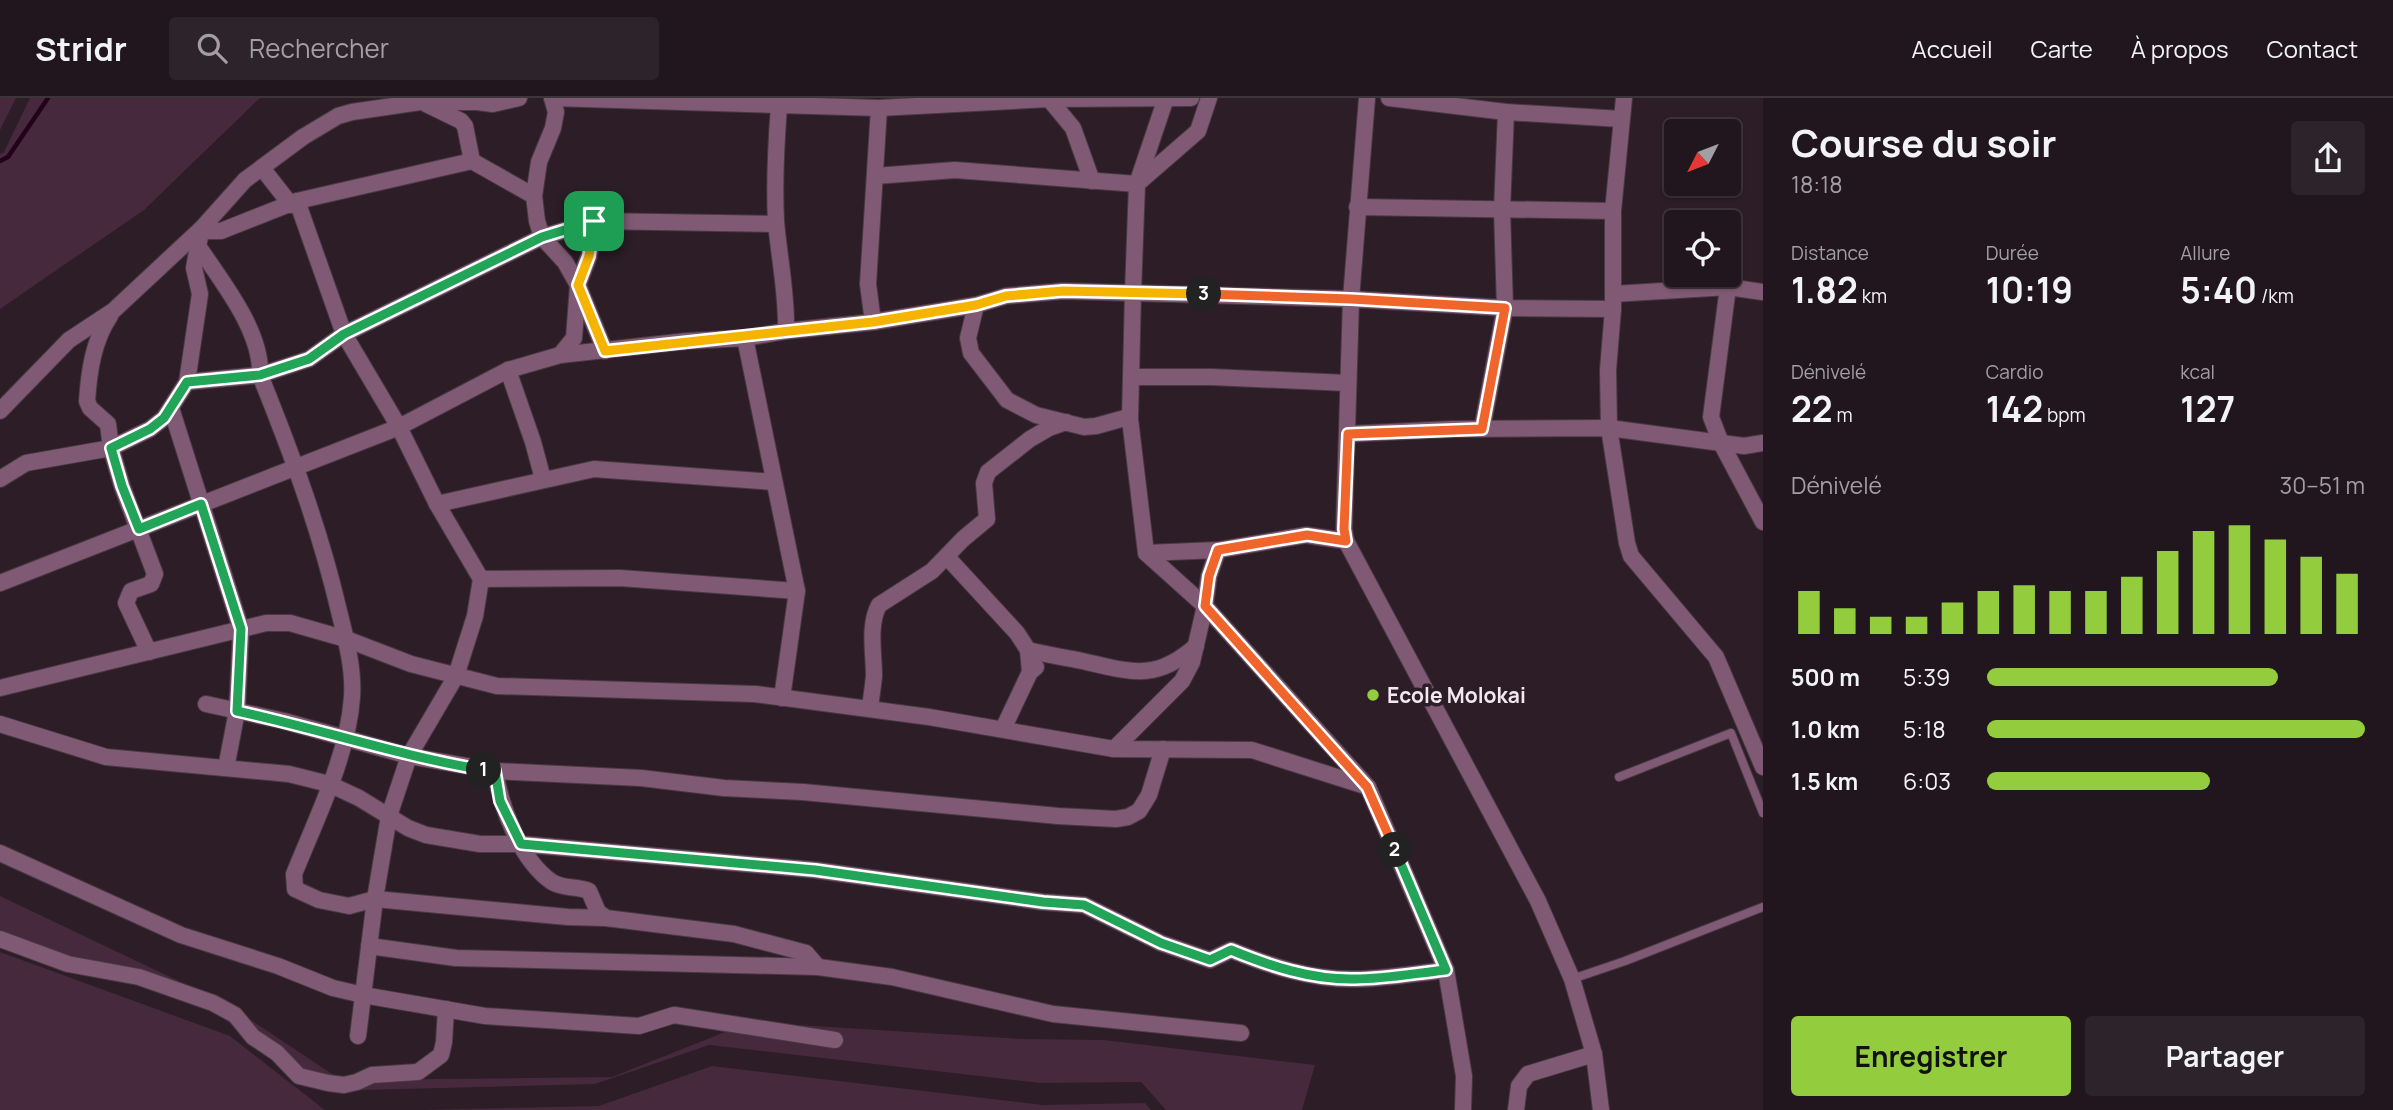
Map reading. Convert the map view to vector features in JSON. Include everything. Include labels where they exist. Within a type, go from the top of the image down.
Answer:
[{"type":"street","points":[[0,411],[69,340],[113,312],[202,228],[244,180],[303,137],[362,104],[493,104],[519,98]]},
{"type":"street","points":[[605,351],[578,285],[565,262],[542,237],[537,221],[534,196],[539,162],[553,128],[556,112],[552,98],[699,100],[879,108],[1049,99],[1191,98]]},
{"type":"street","points":[[1166,98],[1137,184],[1130,419],[1146,553],[1205,606],[1367,787],[1446,970],[1464,1076],[1463,1110]]},
{"type":"street","points":[[875,176],[956,170],[1137,184],[1198,131],[1209,98]]},
{"type":"street","points":[[1367,98],[1351,299],[1344,529],[1346,541],[1538,901],[1572,979],[1594,1054],[1601,1110]]},
{"type":"street","points":[[1389,98],[1506,113],[1621,119]]},
{"type":"street","points":[[1624,98],[1614,211],[1613,302],[1608,370],[1609,428],[1626,543],[1631,556],[1716,657],[1763,767]]},
{"type":"street","points":[[1049,99],[1073,128],[1092,181]]},
{"type":"street","points":[[421,102],[461,121],[465,126],[472,161]]},
{"type":"street","points":[[786,331],[785,283],[776,224],[775,169],[787,103]]},
{"type":"street","points":[[873,322],[868,284],[879,108]]},
{"type":"street","points":[[1482,429],[1505,308],[1502,210],[1506,113]]},
{"type":"street","points":[[202,228],[210,232],[221,231],[294,203],[472,161],[534,196]]},
{"type":"street","points":[[262,168],[294,203],[344,334],[399,427],[437,504],[481,579],[475,616],[456,676],[409,756],[389,816],[375,899],[358,1036]]},
{"type":"street","points":[[1357,207],[1614,211]]},
{"type":"street","points":[[187,382],[260,375],[309,359],[344,334],[542,237],[594,221],[776,224]]},
{"type":"street","points":[[560,355],[574,338],[578,285],[589,256],[594,221]]},
{"type":"street","points":[[0,479],[26,463],[111,448],[150,429],[164,418],[187,382],[200,294],[194,268],[202,228]]},
{"type":"street","points":[[198,246],[233,298],[248,328],[260,363],[260,375],[297,466],[325,550],[346,639],[352,699],[345,739],[294,874],[295,889],[319,900],[349,906],[375,899],[568,917],[606,918],[734,934],[806,953],[818,967]]},
{"type":"street","points":[[1727,287],[1711,408],[1713,424],[1763,522]]},
{"type":"street","points":[[0,583],[399,427],[508,370],[560,355],[687,341],[745,338],[873,322],[976,305],[1006,296],[1063,291],[1351,299],[1505,308],[1613,302],[1727,287],[1763,292]]},
{"type":"street","points":[[976,305],[968,338],[971,352],[1007,400],[1036,415],[1084,427],[1130,419]]},
{"type":"street","points":[[113,312],[101,329],[95,348],[87,401],[90,408],[108,424],[111,448],[122,486],[155,574],[151,584],[131,591],[126,603],[149,652]]},
{"type":"street","points":[[745,338],[797,591],[782,698]]},
{"type":"street","points":[[508,370],[543,479]]},
{"type":"street","points":[[1132,377],[1212,377],[1348,383]]},
{"type":"street","points":[[171,408],[241,629],[237,711],[226,768]]},
{"type":"street","points":[[870,709],[874,612],[884,599],[923,578],[987,519],[984,483],[988,472],[1030,439],[1066,422]]},
{"type":"street","points":[[1348,434],[1609,428],[1744,446],[1763,443]]},
{"type":"street","points":[[437,504],[594,469],[774,482]]},
{"type":"street","points":[[1146,553],[1218,550],[1307,535],[1346,541]]},
{"type":"street","points":[[1114,749],[1182,681],[1192,662],[1209,576],[1218,550]]},
{"type":"street","points":[[947,557],[1010,625],[1028,650],[1030,672]]},
{"type":"street","points":[[481,579],[620,578],[797,591]]},
{"type":"street","points":[[0,688],[241,629],[280,622],[346,639],[391,658],[510,687],[755,694],[1003,729],[1114,749],[1252,750],[1367,787]]},
{"type":"street","points":[[1028,650],[1117,669],[1150,671],[1175,663],[1196,646]]},
{"type":"street","points":[[1003,729],[1030,672],[1051,657]]},
{"type":"street","points":[[206,704],[284,721],[409,756],[495,771],[641,779],[724,788],[803,792],[1014,814],[1116,819],[1139,811],[1149,795],[1163,749]]},
{"type":"street","points":[[0,724],[106,757],[289,774],[329,784],[359,798],[408,828],[454,841],[521,844],[815,870],[1043,902],[1084,905],[1161,943],[1210,960],[1231,950],[1267,965],[1309,975],[1354,979],[1446,970]]},
{"type":"street","points":[[495,771],[500,801],[521,844],[537,868],[552,882],[589,891],[598,912],[606,918]]},
{"type":"street","points":[[0,853],[181,934],[278,966],[333,988],[363,995],[485,1016],[639,1026],[674,1015],[835,1040]]},
{"type":"street","points":[[0,939],[60,961],[139,977],[213,1003],[235,1014],[253,1037],[277,1053],[299,1076],[344,1085],[372,1075],[418,1072],[432,1063],[441,1055],[446,1009]]},
{"type":"street","points":[[369,946],[456,958],[818,967],[892,977],[1053,1014],[1241,1033]]},
{"type":"street","points":[[1516,1110],[1519,1086],[1528,1074],[1594,1054]]},
{"type":"lane","points":[[1619,777],[1731,733],[1763,813]]},
{"type":"lane","points":[[1572,979],[1763,907]]},
{"type":"shaded area","points":[[0,98],[16,98],[0,130]]},
{"type":"shaded area","points":[[30,98],[260,98],[144,210],[0,309],[0,154],[4,152]]},
{"type":"shaded area","points":[[0,896],[227,1004],[341,1080],[612,1077],[750,1022],[1022,1039],[1104,1040],[1315,1065],[1302,1110],[1166,1110],[1141,1082],[1040,1083],[709,1045],[595,1084],[325,1091],[226,1014],[0,931]]},
{"type":"shaded area","points":[[0,952],[230,1036],[325,1110],[0,1110]]},
{"type":"shaded area","points":[[712,1066],[1043,1105],[1145,1103],[1151,1110],[421,1110],[599,1106]]},
{"type":"waterway","points":[[0,161],[8,157],[48,98]]},
{"type":"place","name":"Ecole Molokai","points":[[1373,695]]},
{"type":"route","points":[[594,221],[589,256],[578,285],[605,351],[687,341],[745,338],[873,322],[976,305],[1006,296],[1063,291],[1351,299],[1505,308],[1482,429],[1348,434],[1344,529],[1346,541],[1307,535],[1218,550],[1209,576],[1205,606],[1367,787],[1446,970],[1354,979],[1309,975],[1267,965],[1231,950],[1210,960],[1181,951],[1084,905],[1043,902],[815,870],[521,844],[500,801],[495,771],[409,756],[284,721],[237,711],[241,629],[201,504],[139,529],[111,448],[150,429],[164,418],[187,382],[260,375],[309,359],[344,334],[542,237],[594,221]]}]
